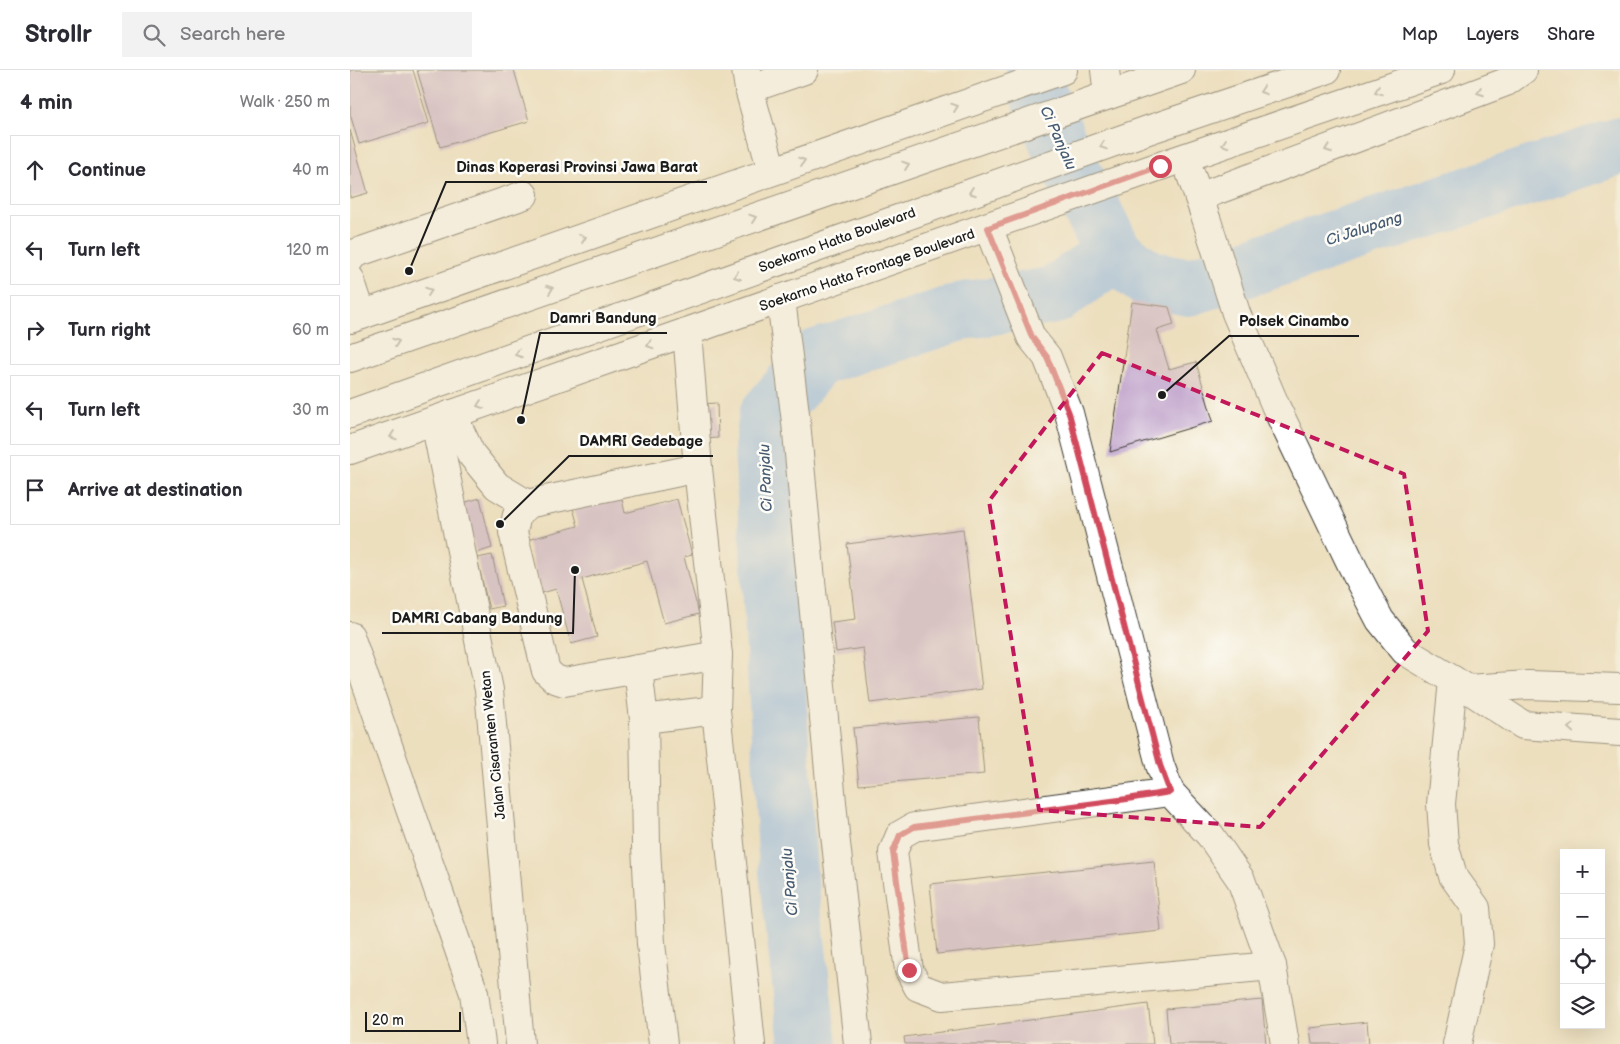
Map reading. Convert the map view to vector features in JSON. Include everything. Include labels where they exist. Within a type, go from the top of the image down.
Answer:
[{"type":"main road","points":[[772,171],[748,79],[804,70]]},
{"type":"main road","points":[[350,279],[356,317],[1064,70]]},
{"type":"main road","points":[[350,358],[994,135],[1106,87],[1182,70]]},
{"type":"main road","name":"Soekarno Hatta Boulevard","points":[[350,414],[1148,130],[1326,70]]},
{"type":"main road","name":"Soekarno Hatta Frontage Boulevard","points":[[350,450],[1172,162],[1441,70]]},
{"type":"main road","points":[[1203,209],[1506,82],[1523,70]]},
{"type":"main road","points":[[1172,162],[1203,209],[1236,313],[1276,407],[1380,620],[1405,651],[1523,725],[1620,732]]},
{"type":"main road","points":[[350,259],[353,254],[524,195]]},
{"type":"main road","points":[[988,228],[1032,337],[1047,357],[1069,413],[1160,765],[1170,792],[1210,836],[1241,880],[1272,966],[1285,1044]]},
{"type":"main road","points":[[782,299],[794,398],[835,834],[858,1044]]},
{"type":"main road","points":[[687,332],[698,468],[718,655],[716,710],[751,1044]]},
{"type":"main road","points":[[444,418],[497,486],[527,504]]},
{"type":"main road","name":"Jalan Cisaranten Wetan","points":[[444,418],[489,690],[520,1044]]},
{"type":"main road","points":[[698,468],[527,504],[517,515],[513,532],[546,671],[555,679],[564,682],[718,655]]},
{"type":"main road","points":[[350,636],[474,993],[481,1044]]},
{"type":"main road","points":[[638,669],[644,720],[646,846],[651,944],[663,1044]]},
{"type":"main road","points":[[1460,685],[1620,688]]},
{"type":"main road","points":[[1456,1044],[1479,944],[1476,908],[1453,876],[1444,844],[1441,804],[1460,685]]},
{"type":"main road","points":[[1523,725],[1528,685]]},
{"type":"main road","points":[[644,720],[716,710]]},
{"type":"main road","points":[[1170,792],[914,827],[900,835],[893,852],[909,970],[918,986],[942,996],[1272,966]]},
{"type":"highlighted area","points":[[1102,353],[1404,474],[1428,631],[1260,827],[1039,810],[989,501]]},
{"type":"building","points":[[350,70],[413,70],[429,123],[359,144],[350,114]]},
{"type":"building","points":[[417,70],[514,70],[529,121],[440,147]]},
{"type":"building","points":[[350,130],[368,193],[350,198]]},
{"type":"building","points":[[1132,302],[1169,307],[1174,325],[1157,330],[1169,369],[1196,362],[1213,421],[1110,452]]},
{"type":"building","points":[[717,403],[718,438],[702,439],[700,404]]},
{"type":"building","points":[[621,495],[625,513],[677,499],[692,555],[684,557],[699,614],[664,623],[647,561],[582,579],[597,637],[571,644],[556,589],[542,593],[527,540],[578,526],[573,508]]},
{"type":"building","points":[[480,498],[492,548],[476,553],[463,503]]},
{"type":"building","points":[[963,529],[982,689],[870,703],[863,648],[836,652],[832,622],[856,619],[847,544]]},
{"type":"building","points":[[492,555],[503,606],[489,609],[477,558]]},
{"type":"building","points":[[979,717],[984,774],[859,785],[853,728]]},
{"type":"building","points":[[1154,861],[1161,931],[937,954],[930,884]]},
{"type":"building","points":[[1262,1000],[1266,1044],[1169,1044],[1166,1009]]},
{"type":"building","points":[[1148,1004],[1153,1044],[905,1044],[904,1037]]},
{"type":"building","points":[[1367,1022],[1369,1044],[1312,1044],[1310,1028]]},
{"type":"waterway","name":"Ci Jalupang","points":[[1035,70],[1035,85],[1060,147],[1114,253],[1148,279],[1189,287],[1620,146]]},
{"type":"waterway","name":"Ci Panjalu","points":[[808,1044],[788,872],[763,449],[768,415],[816,358],[963,311],[1055,295],[1114,253]]},
{"type":"place","name":"Dinas Koperasi Provinsi Jawa Barat","points":[[409,271]]},
{"type":"place","name":"Polsek Cinambo","points":[[1162,395]]},
{"type":"place","name":"Damri Bandung","points":[[521,420]]},
{"type":"place","name":"DAMRI Gedebage","points":[[500,524]]},
{"type":"place","name":"DAMRI Cabang Bandung","points":[[575,570]]},
{"type":"route","points":[[909,970],[893,852],[900,835],[914,827],[1170,792],[1160,765],[1069,413],[1047,357],[1032,337],[988,228],[1160,166]]}]
